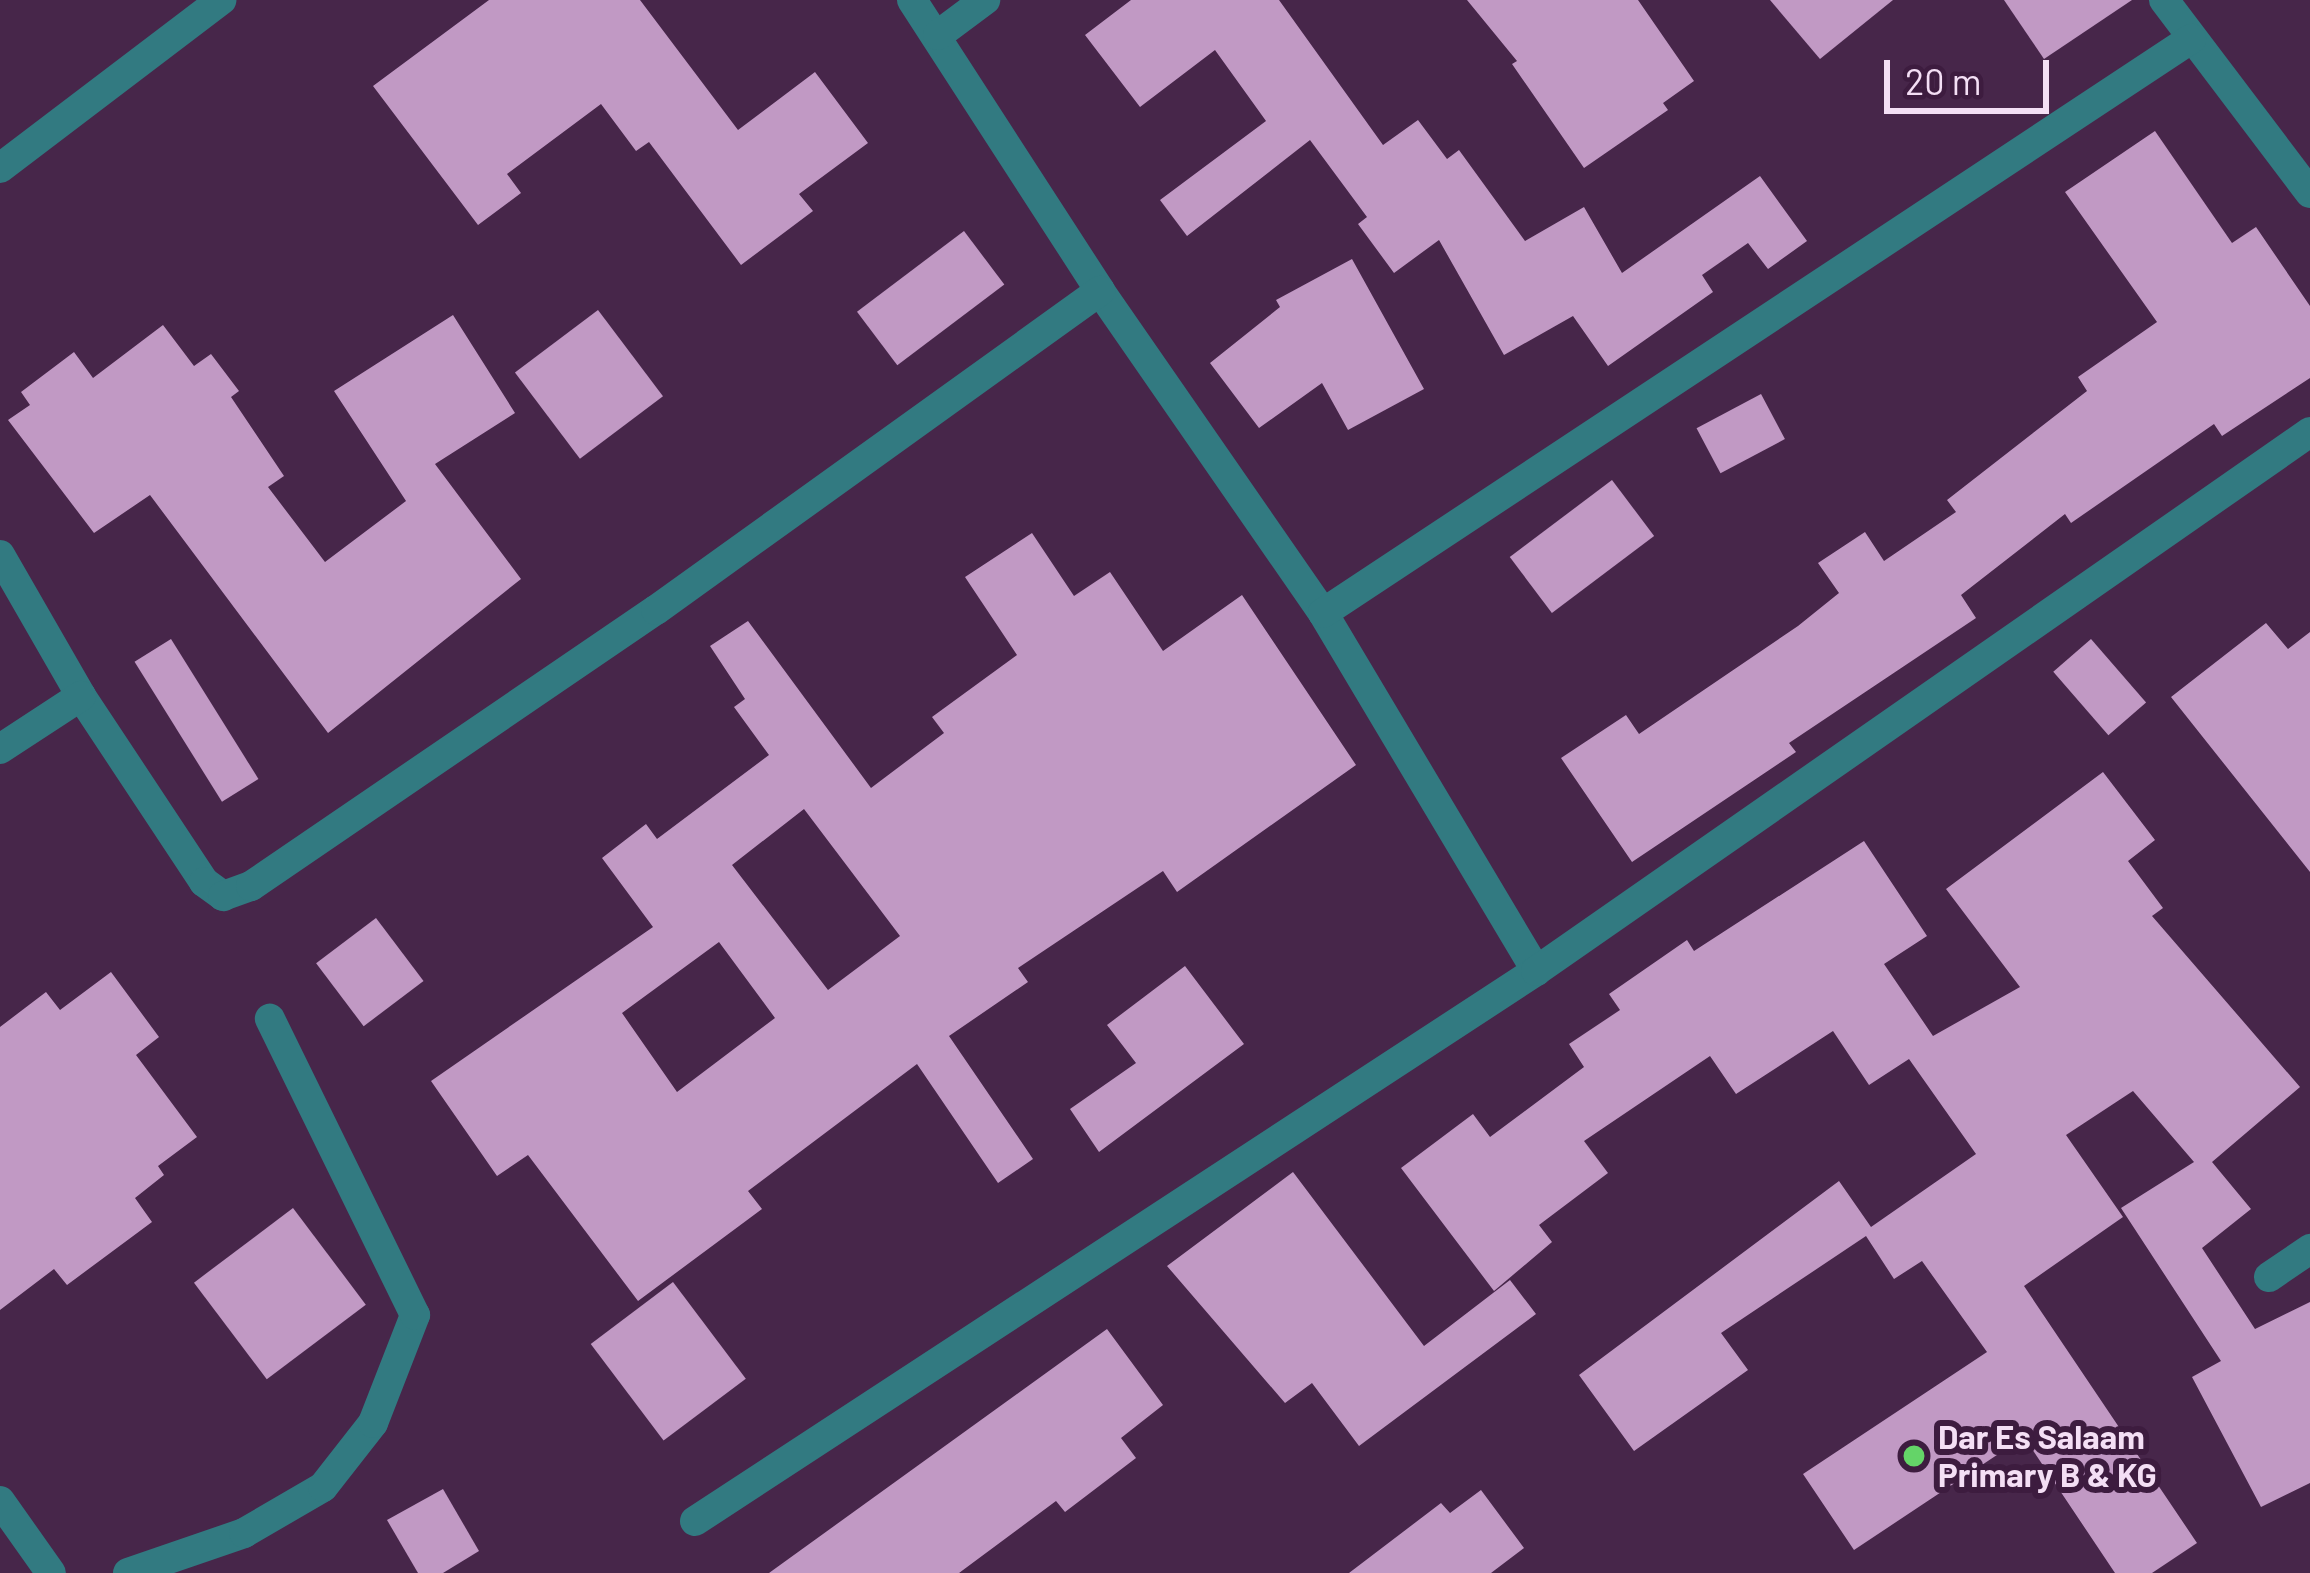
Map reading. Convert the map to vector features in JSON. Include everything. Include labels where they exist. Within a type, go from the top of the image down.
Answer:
[{"type":"street","points":[[0,168],[221,0]]},
{"type":"street","points":[[912,0],[1100,291],[1323,613],[1536,971]]},
{"type":"street","points":[[938,35],[985,0]]},
{"type":"street","points":[[2164,0],[2310,193]]},
{"type":"street","points":[[1323,613],[2192,39]]},
{"type":"street","points":[[0,555],[81,696],[204,882],[223,896],[251,886],[656,610],[1100,291]]},
{"type":"street","points":[[695,1521],[1536,971],[2310,432]]},
{"type":"street","points":[[0,749],[81,696]]},
{"type":"street","points":[[128,1573],[244,1533],[322,1487],[373,1423],[415,1315],[270,1019]]},
{"type":"street","points":[[2269,1277],[2310,1249]]},
{"type":"street","points":[[0,1502],[51,1573]]},
{"type":"building","points":[[489,0],[640,0],[738,130],[815,72],[868,143],[799,194],[813,211],[741,265],[649,142],[636,151],[601,104],[507,174],[521,193],[478,225],[373,86]]},
{"type":"building","points":[[1131,0],[1279,0],[1383,145],[1418,120],[1447,159],[1459,150],[1525,241],[1584,207],[1622,273],[1760,176],[1807,241],[1768,269],[1748,243],[1702,275],[1713,292],[1608,366],[1573,316],[1504,355],[1439,240],[1394,273],[1358,224],[1367,217],[1310,140],[1187,236],[1160,200],[1266,121],[1215,50],[1140,107],[1085,35]]},
{"type":"building","points":[[1467,0],[1638,0],[1694,81],[1663,103],[1668,110],[1584,168],[1512,64],[1517,61]]},
{"type":"building","points":[[1770,0],[1893,0],[1820,59]]},
{"type":"building","points":[[2004,0],[2132,0],[2044,59]]},
{"type":"building","points":[[2155,131],[2232,243],[2256,227],[2310,306],[2310,378],[2222,436],[2214,424],[2071,523],[2065,514],[1961,595],[1976,618],[1789,743],[1796,752],[1632,862],[1561,758],[1626,715],[1639,734],[1798,626],[1839,593],[1818,563],[1865,532],[1884,561],[1956,512],[1947,500],[2087,391],[2078,377],[2157,322],[2065,192]]},
{"type":"building","points":[[964,231],[1004,285],[897,365],[857,312]]},
{"type":"building","points":[[1352,259],[1424,389],[1348,430],[1322,383],[1259,428],[1210,363],[1280,307],[1276,300]]},
{"type":"building","points":[[598,310],[663,396],[580,459],[515,373]]},
{"type":"building","points":[[453,315],[515,413],[435,464],[521,579],[328,733],[150,495],[94,533],[8,420],[30,405],[21,392],[74,352],[93,378],[163,325],[194,366],[211,354],[239,391],[231,397],[284,476],[268,487],[325,562],[406,501],[334,391]]},
{"type":"building","points":[[1761,394],[1785,439],[1720,473],[1697,428]]},
{"type":"building","points":[[1612,480],[1654,536],[1552,613],[1510,557]]},
{"type":"building","points":[[1032,533],[1074,596],[1110,572],[1163,651],[1242,595],[1356,765],[1177,892],[1163,871],[1018,968],[1028,982],[949,1036],[1033,1159],[998,1183],[917,1064],[748,1191],[762,1209],[638,1301],[528,1155],[497,1176],[431,1081],[653,927],[602,858],[646,824],[657,839],[769,755],[734,707],[745,699],[710,646],[748,621],[871,788],[944,733],[932,717],[1017,655],[965,577]],"holes":[[[804,809],[900,936],[828,990],[732,865]],[[719,942],[775,1018],[677,1092],[622,1013]]]},
{"type":"building","points":[[2266,623],[2288,649],[2310,632],[2310,872],[2171,697]]},
{"type":"building","points":[[171,639],[258,779],[222,802],[135,662]]},
{"type":"building","points":[[2091,639],[2146,702],[2108,735],[2053,672]]},
{"type":"building","points":[[2103,772],[2155,840],[2128,861],[2163,908],[2152,916],[2300,1087],[2212,1162],[2251,1209],[2202,1248],[2255,1329],[2310,1302],[2310,1483],[2261,1507],[2192,1377],[2221,1361],[2121,1208],[2194,1162],[2133,1091],[2066,1135],[2123,1217],[2024,1286],[2197,1543],[2152,1573],[2115,1573],[2024,1437],[1854,1550],[1803,1474],[1987,1352],[1922,1261],[1894,1279],[1866,1236],[1721,1333],[1748,1370],[1634,1451],[1579,1375],[1839,1181],[1871,1227],[1976,1154],[1909,1059],[1869,1085],[1833,1031],[1736,1094],[1710,1056],[1584,1141],[1608,1173],[1539,1225],[1552,1242],[1494,1291],[1401,1168],[1473,1114],[1490,1137],[1584,1067],[1569,1044],[1620,1010],[1609,994],[1687,940],[1694,951],[1864,841],[1927,936],[1884,964],[1933,1036],[2020,987],[1946,889]]},
{"type":"building","points":[[376,918],[424,981],[364,1026],[316,963]]},
{"type":"building","points":[[1185,966],[1244,1044],[1099,1152],[1070,1109],[1136,1063],[1107,1025]]},
{"type":"building","points":[[111,972],[159,1037],[136,1055],[197,1137],[158,1166],[164,1175],[135,1198],[152,1222],[67,1285],[54,1269],[0,1310],[0,1027],[46,992],[60,1010]]},
{"type":"building","points":[[1293,1172],[1424,1346],[1510,1280],[1536,1314],[1359,1446],[1312,1383],[1285,1403],[1167,1266]]},
{"type":"building","points":[[293,1208],[366,1305],[267,1379],[194,1283]]},
{"type":"building","points":[[673,1282],[746,1379],[664,1441],[591,1344]]},
{"type":"building","points":[[1107,1329],[1163,1405],[1121,1438],[1136,1458],[1065,1512],[1056,1501],[959,1573],[769,1573]]},
{"type":"building","points":[[443,1489],[479,1551],[443,1573],[418,1573],[387,1520]]},
{"type":"building","points":[[1481,1490],[1524,1548],[1491,1573],[1349,1573],[1441,1503],[1450,1513]]},
{"type":"place","name":"Dar Es Salaam Primary B & KG","points":[[1914,1456]]}]
